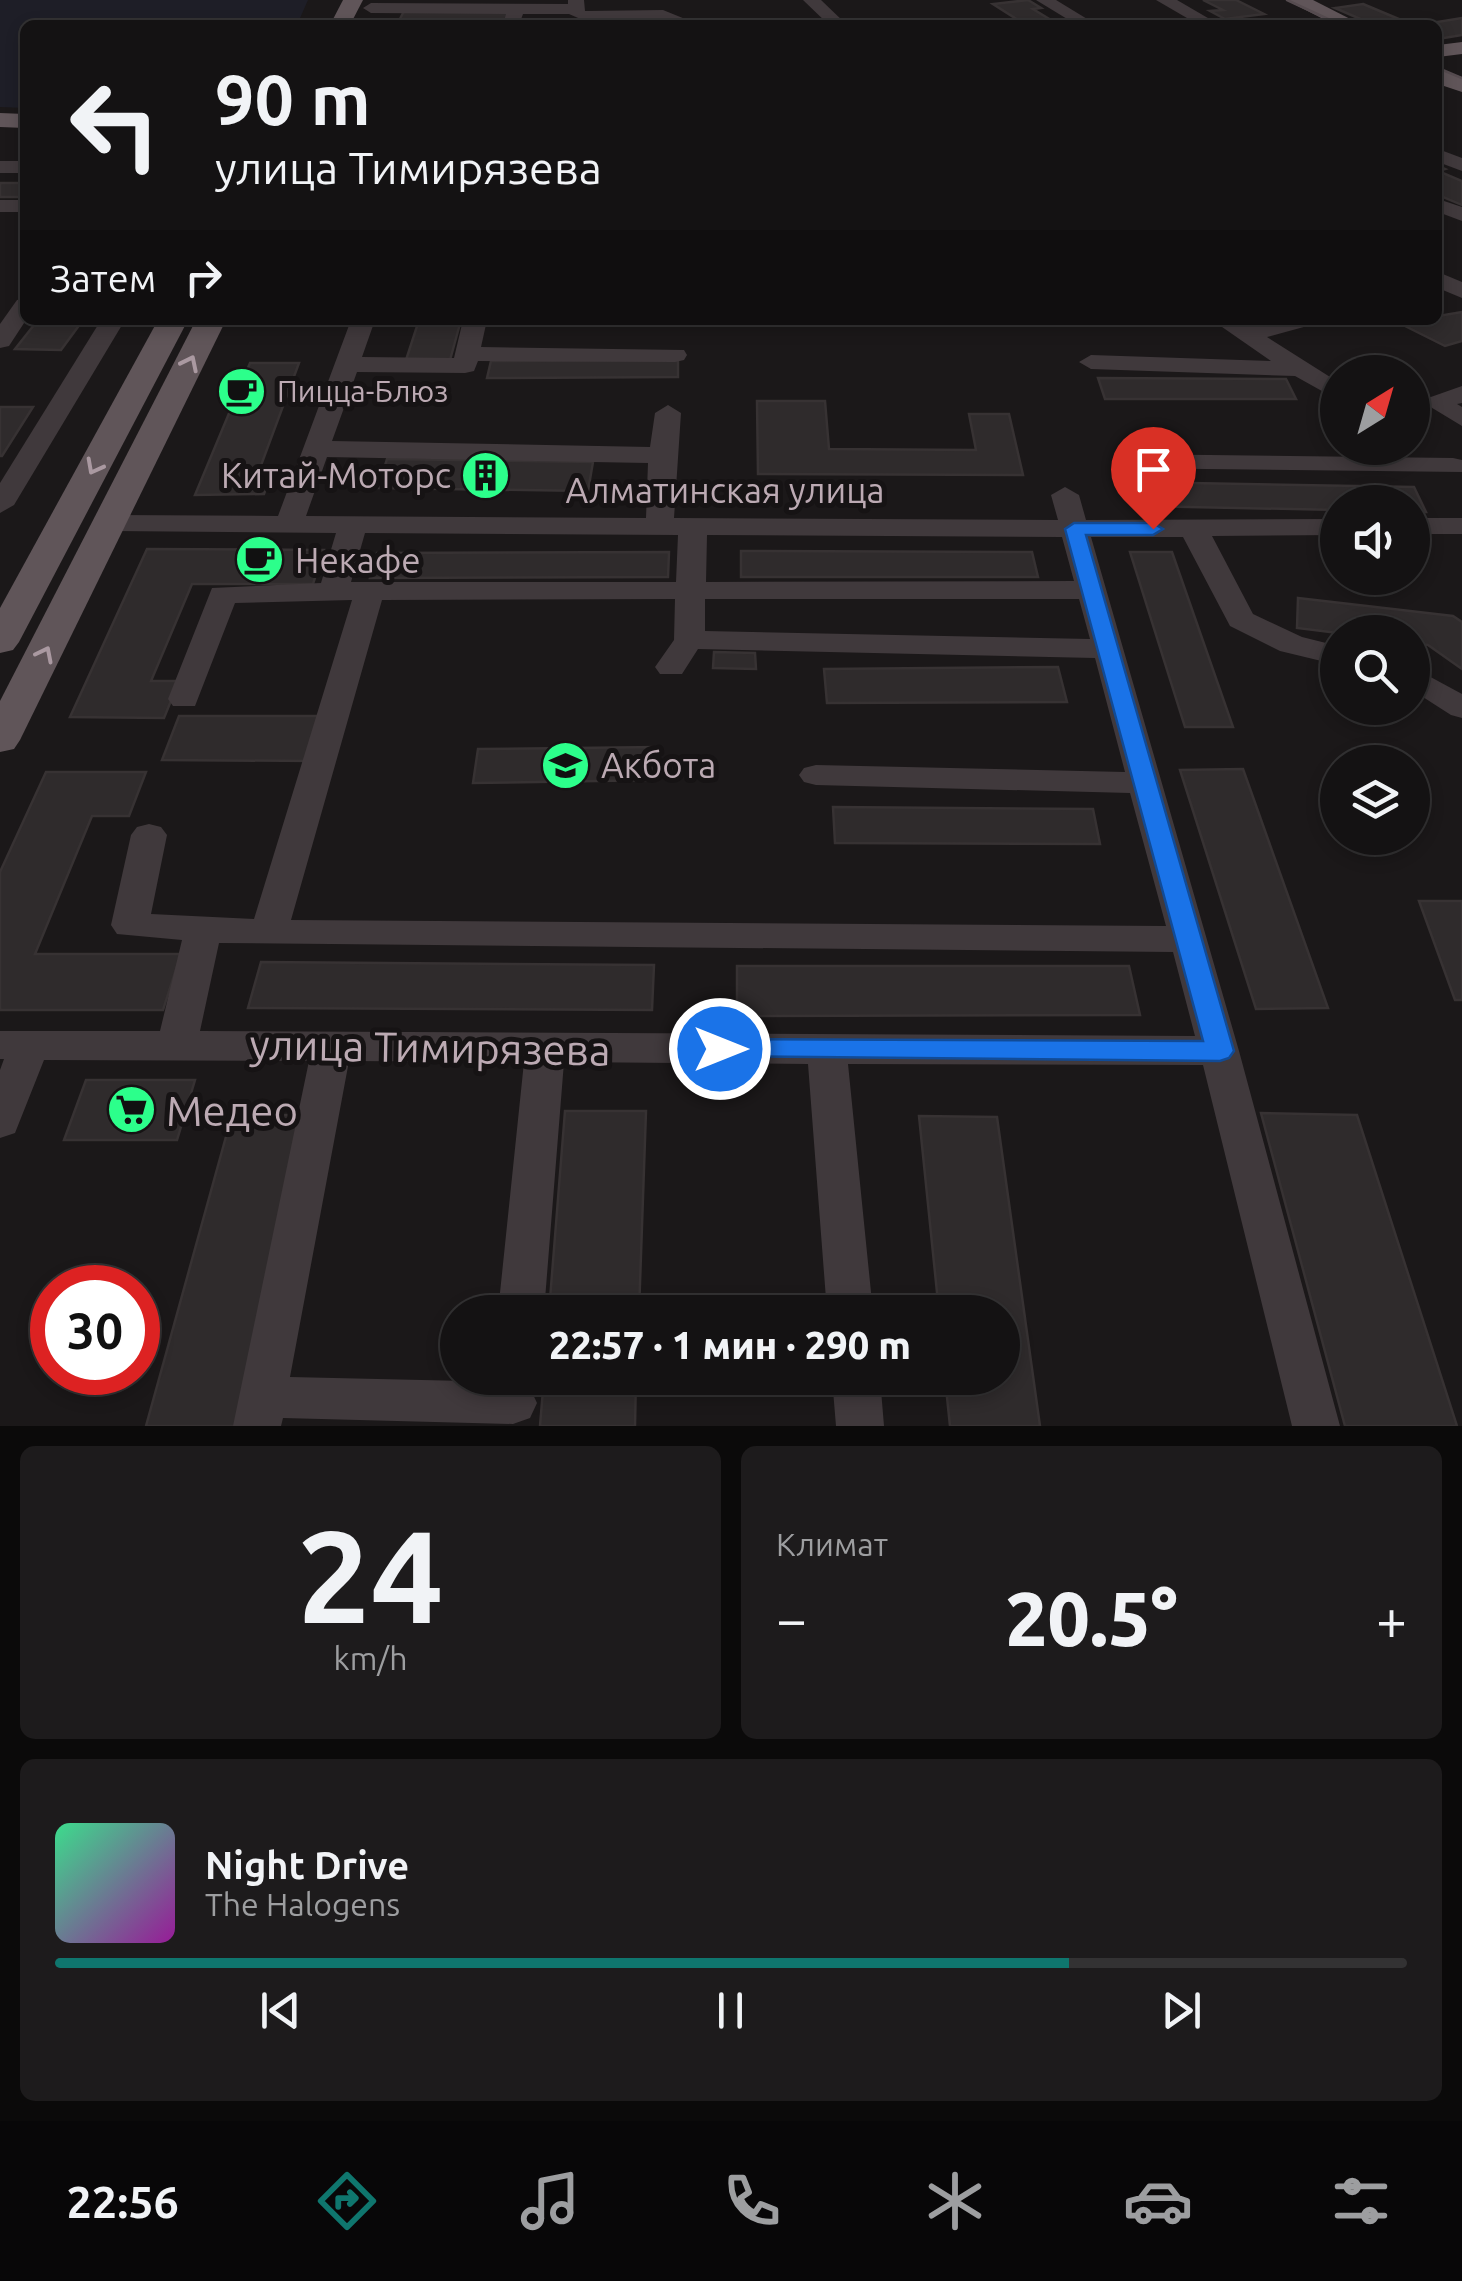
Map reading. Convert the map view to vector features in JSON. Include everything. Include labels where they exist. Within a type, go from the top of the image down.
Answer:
[{"type":"main road","points":[[1290,4],[1311,20]]},
{"type":"main road","points":[[1290,4],[1337,20]]},
{"type":"main road","points":[[0,642],[170,325]]},
{"type":"main road","points":[[0,740],[209,325]]},
{"type":"main road","points":[[63,524],[112,523]]},
{"type":"street","points":[[812,0],[833,20]]},
{"type":"street","points":[[1044,0],[1080,20]]},
{"type":"street","points":[[1164,0],[1205,20]]},
{"type":"street","points":[[365,8],[464,4],[513,17],[576,5],[577,14],[584,16],[663,15],[678,20]]},
{"type":"street","points":[[0,340],[20,312]]},
{"type":"street","points":[[0,505],[110,325]]},
{"type":"street","points":[[289,525],[361,325]]},
{"type":"street","points":[[347,364],[465,366],[474,325]]},
{"type":"street","points":[[1232,325],[1320,381]]},
{"type":"street","points":[[1247,334],[1282,325]]},
{"type":"street","points":[[468,354],[676,355]]},
{"type":"street","points":[[1091,362],[1301,369]]},
{"type":"street","points":[[1462,394],[1437,404],[1462,418]]},
{"type":"street","points":[[660,527],[662,455],[668,412]]},
{"type":"street","points":[[316,449],[662,455]]},
{"type":"street","points":[[1430,452],[1458,471]]},
{"type":"street","points":[[1125,462],[1458,471]]},
{"type":"street","points":[[1065,495],[1220,1051],[1314,1426]]},
{"type":"street","name":"Алматинская улица","points":[[112,523],[1320,527]]},
{"type":"street","points":[[333,592],[352,525]]},
{"type":"street","points":[[1430,526],[1462,526]]},
{"type":"street","points":[[693,527],[691,590],[680,653],[1108,649]]},
{"type":"street","points":[[1192,528],[1242,620],[1291,644],[1320,651]]},
{"type":"street","points":[[184,698],[222,594],[1091,590]]},
{"type":"street","points":[[268,932],[370,591]]},
{"type":"street","points":[[1430,688],[1462,708]]},
{"type":"street","points":[[816,775],[1145,783]]},
{"type":"street","points":[[149,834],[130,925],[268,932],[1188,939]]},
{"type":"street","points":[[177,1044],[203,929]]},
{"type":"street","points":[[0,1122],[15,1045]]},
{"type":"street","name":"улица Тимирязева","points":[[15,1045],[1220,1051]]},
{"type":"street","points":[[332,1048],[260,1411],[514,1402]]},
{"type":"street","points":[[523,1295],[545,1048]]},
{"type":"street","points":[[827,1050],[849,1295]]},
{"type":"street","points":[[857,1395],[860,1426]]},
{"type":"shaded area","points":[[0,0],[308,0],[299,20],[20,20],[20,108],[0,107]]},
{"type":"building","points":[[1028,0],[1041,8],[1033,9],[1051,20],[1018,20],[993,4]]},
{"type":"building","points":[[1203,0],[1236,0],[1264,14],[1225,19],[1210,11],[1223,10]]},
{"type":"building","points":[[1363,4],[1401,20],[1363,20],[1335,8]]},
{"type":"building","points":[[404,11],[509,12],[506,20],[400,20]]},
{"type":"building","points":[[1462,18],[1462,35],[1442,38],[1442,21]]},
{"type":"building","points":[[1442,173],[1462,181],[1462,205],[1442,197]]},
{"type":"building","points":[[0,183],[20,183],[20,197],[0,197]]},
{"type":"building","points":[[1462,312],[1462,341],[1445,346],[1403,325],[1442,325],[1442,315]]},
{"type":"building","points":[[34,325],[79,325],[61,350],[15,349]]},
{"type":"building","points":[[417,325],[460,325],[450,360],[406,360]]},
{"type":"building","points":[[678,360],[678,377],[487,378],[491,361]]},
{"type":"building","points":[[250,363],[299,363],[260,468],[273,468],[264,494],[195,495]]},
{"type":"building","points":[[1098,378],[1286,379],[1296,399],[1105,399]]},
{"type":"building","points":[[757,401],[825,401],[829,449],[976,450],[969,414],[1009,414],[1023,475],[758,474]]},
{"type":"building","points":[[0,407],[33,407],[2,456],[0,456]]},
{"type":"building","name":"Китай-Моторс","points":[[387,459],[593,462],[588,491],[378,488]]},
{"type":"building","points":[[1136,482],[1320,485],[1320,510],[1142,506]]},
{"type":"building","points":[[147,549],[324,550],[313,584],[192,584],[151,681],[179,681],[164,718],[70,717]]},
{"type":"building","points":[[741,551],[1032,552],[1038,577],[741,577]]},
{"type":"building","points":[[669,552],[668,577],[370,578],[377,553]]},
{"type":"building","points":[[1130,552],[1172,552],[1233,727],[1185,727]]},
{"type":"building","points":[[1298,598],[1453,616],[1462,622],[1462,669],[1430,646],[1430,615],[1320,615],[1320,631],[1297,628]]},
{"type":"building","points":[[714,652],[755,653],[756,669],[713,668]]},
{"type":"building","points":[[1058,667],[1067,702],[827,703],[824,669]]},
{"type":"building","points":[[179,716],[325,716],[312,761],[162,760]]},
{"type":"building","name":"Акбота","points":[[658,747],[657,780],[473,783],[478,749]]},
{"type":"building","points":[[1243,769],[1328,1008],[1256,1009],[1180,770]]},
{"type":"building","points":[[46,772],[146,772],[129,816],[92,816],[35,954],[181,954],[163,1010],[0,1010],[0,872]]},
{"type":"building","points":[[833,807],[1093,809],[1100,844],[835,843]]},
{"type":"building","points":[[1419,901],[1462,901],[1462,1000],[1455,1000]]},
{"type":"building","points":[[261,962],[654,965],[652,1010],[248,1008]]},
{"type":"building","points":[[737,966],[1129,966],[1140,1015],[737,1016]]},
{"type":"building","name":"Медео","points":[[86,1080],[195,1080],[177,1140],[64,1140]]},
{"type":"building","points":[[565,1111],[646,1111],[640,1295],[550,1295]]},
{"type":"building","points":[[1261,1113],[1357,1115],[1457,1426],[1345,1426]]},
{"type":"building","points":[[232,1115],[309,1115],[237,1426],[146,1426],[155,1395],[160,1395],[160,1375]]},
{"type":"building","points":[[919,1116],[997,1117],[1040,1426],[950,1426],[947,1395],[1020,1395],[1020,1295],[937,1295]]},
{"type":"building","points":[[543,1395],[636,1395],[635,1426],[540,1426]]},
{"type":"tram line","points":[[1287,0],[1330,20]]},
{"type":"tram line","points":[[1442,70],[1462,78]]},
{"type":"place","name":"Пицца-Блюз","points":[[242,391]]},
{"type":"place","name":"Китай-Моторс","points":[[486,475]]},
{"type":"place","name":"Некафе","points":[[260,560]]},
{"type":"place","name":"Акбота","points":[[566,765]]},
{"type":"place","name":"Медео","points":[[131,1110]]},
{"type":"route","points":[[720,1049],[1220,1051],[1074,529],[1153,529]]}]
